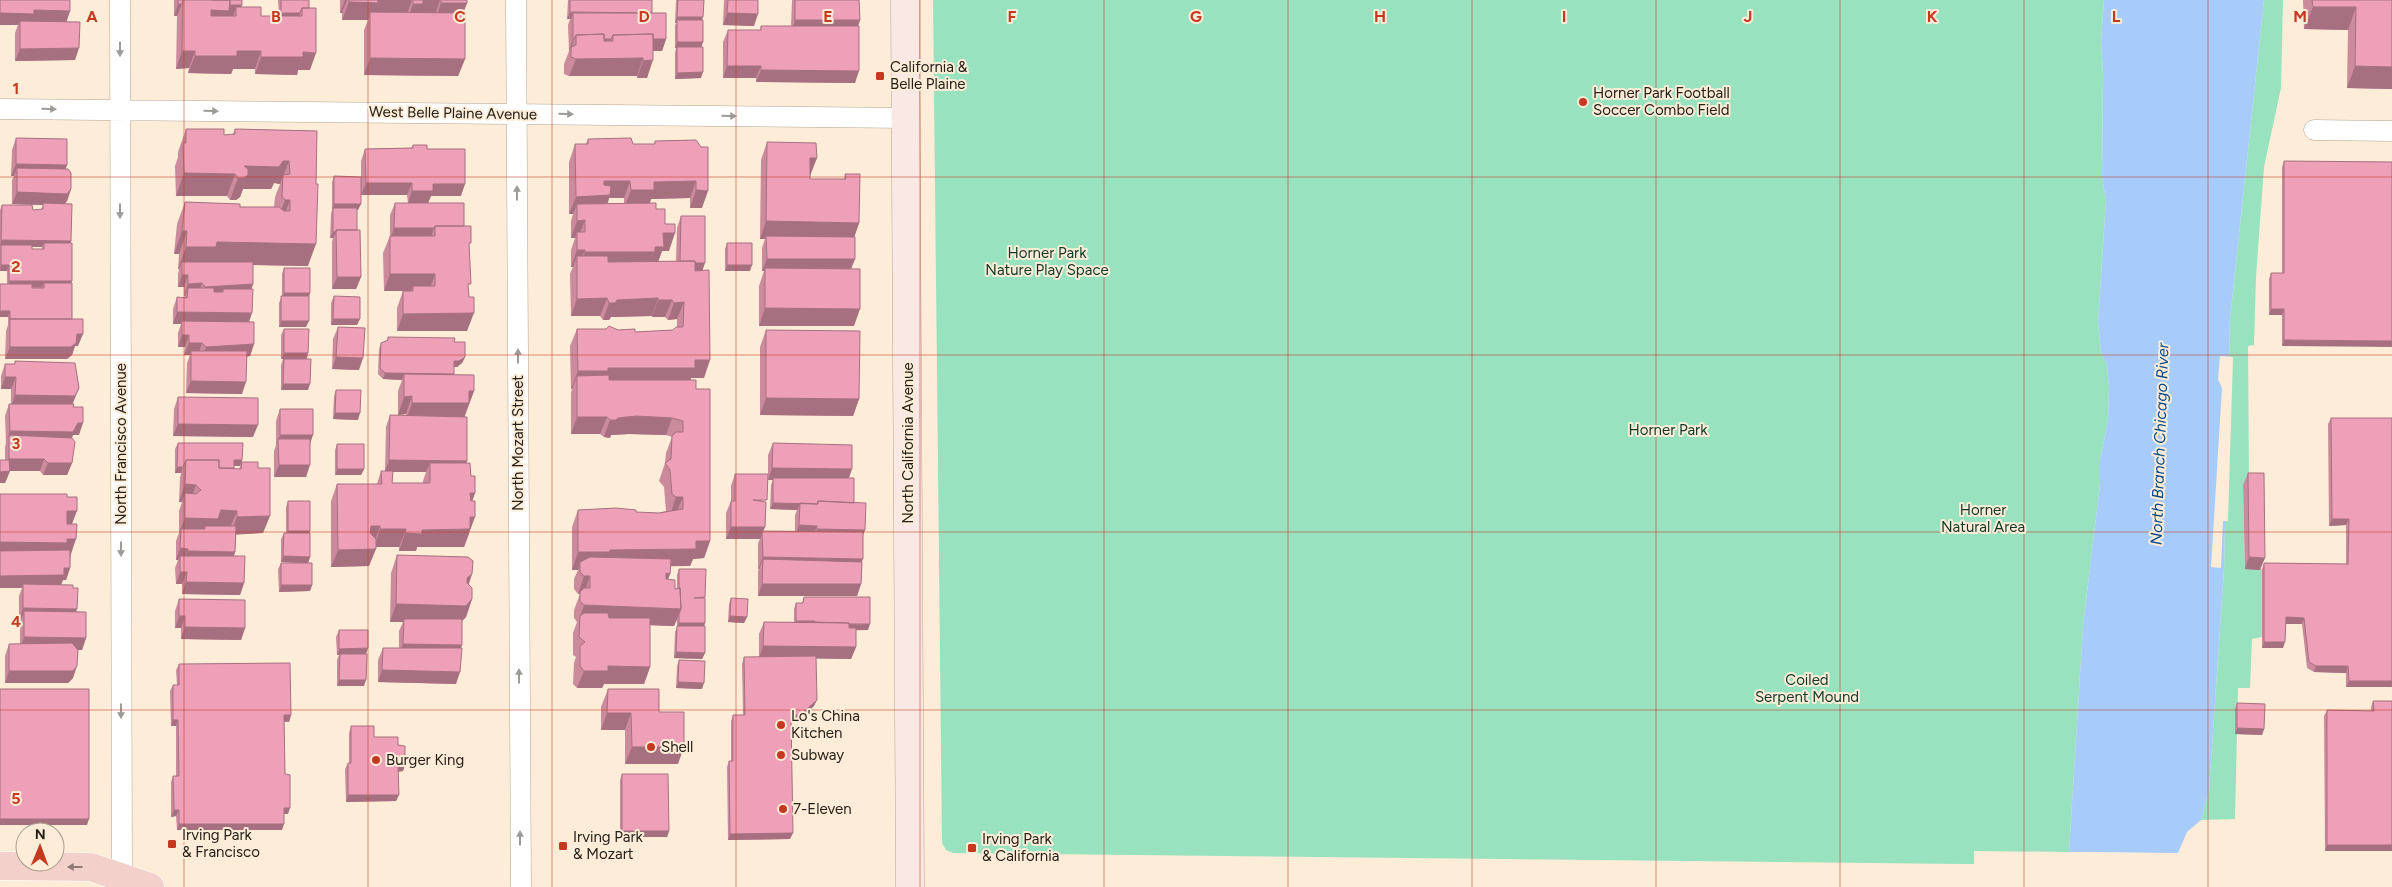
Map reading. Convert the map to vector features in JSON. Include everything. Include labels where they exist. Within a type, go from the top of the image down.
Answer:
[{"type":"main road","points":[[0,866],[91,867],[122,882],[150,887]]},
{"type":"street","name":"North Francisco Avenue","points":[[120,0],[122,882]]},
{"type":"street","name":"North Mozart Street","points":[[516,0],[521,887]]},
{"type":"street","name":"North California Avenue","points":[[905,0],[910,887]]},
{"type":"street","name":"West Belle Plaine Avenue","points":[[0,109],[906,118]]},
{"type":"street","points":[[2314,130],[2392,131]]},
{"type":"green space","name":"Horner Park","points":[[933,0],[2104,0],[2101,40],[2103,73],[2102,178],[2106,200],[2098,322],[2101,352],[2107,365],[2109,387],[2108,420],[2100,461],[2100,484],[2083,626],[2069,852],[1974,851],[1974,864],[1962,864],[953,853],[946,850],[942,843]]},
{"type":"green space","points":[[2264,0],[2283,0],[2281,88],[2264,167],[2256,277],[2254,345],[2248,346],[2249,479],[2243,486],[2245,569],[2262,569],[2262,637],[2252,639],[2250,688],[2238,688],[2235,819],[2201,820],[2209,790],[2224,569],[2230,319]]},
{"type":"water","name":"North Branch Chicago River","points":[[2104,0],[2264,0],[2230,319],[2224,569],[2209,790],[2201,820],[2187,832],[2178,853],[2069,852],[2083,626],[2100,484],[2100,461],[2108,420],[2109,387],[2107,365],[2101,352],[2098,322],[2106,200],[2102,178],[2103,73],[2101,40]]},
{"type":"pier","points":[[2220,356],[2233,357],[2228,521],[2223,521],[2221,568],[2211,567],[2222,388],[2218,379]]},
{"type":"pier","points":[[2066,852],[2181,853],[2178,856],[2162,856],[2162,887],[2072,887],[2072,855]]},
{"type":"building","points":[[0,0],[70,0],[70,11],[34,10],[34,14],[0,13]]},
{"type":"building","points":[[178,0],[183,0],[182,4],[178,4]]},
{"type":"building","points":[[183,0],[230,0],[229,11],[211,10],[211,16],[236,16],[236,7],[261,7],[261,16],[302,16],[302,8],[316,8],[316,53],[303,52],[303,57],[261,57],[261,51],[237,51],[237,56],[195,56],[195,51],[182,51]]},
{"type":"building","points":[[230,0],[242,0],[242,5],[230,5]]},
{"type":"building","points":[[281,0],[309,0],[309,8],[302,8],[300,13],[281,13]]},
{"type":"building","points":[[349,0],[378,0],[378,3],[349,2]]},
{"type":"building","points":[[413,0],[423,0],[423,4],[413,4]]},
{"type":"building","points":[[441,0],[467,0],[467,3],[441,3]]},
{"type":"building","points":[[570,0],[652,0],[652,13],[570,12]]},
{"type":"building","points":[[678,0],[704,0],[703,17],[677,17]]},
{"type":"building","points":[[728,0],[758,0],[758,14],[727,13]]},
{"type":"building","points":[[795,0],[859,0],[860,20],[795,20]]},
{"type":"building","points":[[2312,0],[2392,0],[2392,67],[2355,66],[2356,7],[2313,7]]},
{"type":"building","points":[[370,12],[465,13],[465,59],[370,58]]},
{"type":"building","points":[[573,13],[666,13],[666,39],[653,39],[653,34],[613,35],[611,39],[604,39],[604,34],[576,35],[573,39]]},
{"type":"building","points":[[677,20],[703,20],[703,42],[677,42]]},
{"type":"building","points":[[20,21],[80,22],[79,48],[20,49]]},
{"type":"building","points":[[761,26],[859,26],[859,71],[761,70],[761,66],[727,66],[728,30],[761,30]]},
{"type":"building","points":[[604,34],[604,41],[613,41],[613,35],[653,34],[653,60],[643,61],[643,58],[576,59],[571,57],[571,47],[576,45],[576,35]]},
{"type":"building","points":[[677,47],[703,47],[703,72],[677,73]]},
{"type":"building","points":[[186,129],[224,129],[224,135],[235,134],[235,129],[317,131],[316,244],[217,242],[216,247],[186,247],[187,231],[182,231],[185,202],[240,204],[240,207],[279,207],[284,211],[290,211],[290,200],[285,200],[282,196],[283,175],[290,174],[289,161],[283,161],[279,167],[244,166],[248,169],[248,175],[244,178],[238,178],[235,174],[184,173],[183,143],[186,143]]},
{"type":"building","points":[[16,138],[67,139],[67,165],[16,164]]},
{"type":"building","points":[[631,138],[633,144],[655,144],[655,141],[696,140],[701,147],[708,147],[708,191],[696,190],[696,181],[654,182],[654,190],[631,190],[630,181],[604,181],[604,185],[611,186],[610,195],[576,197],[575,144],[588,144],[588,139]]},
{"type":"building","points":[[767,142],[816,143],[817,158],[810,158],[810,179],[846,179],[845,174],[860,174],[859,223],[766,221]]},
{"type":"building","points":[[413,145],[427,145],[427,149],[465,149],[465,184],[433,184],[433,191],[412,191],[412,183],[366,183],[365,149],[413,148]]},
{"type":"building","points":[[2284,161],[2392,162],[2392,341],[2284,340],[2284,309],[2271,309],[2271,273],[2284,273]]},
{"type":"building","points":[[17,168],[68,169],[71,173],[71,189],[67,194],[17,192]]},
{"type":"building","points":[[334,176],[361,177],[361,204],[334,204]]},
{"type":"building","points":[[43,203],[72,204],[71,241],[1,240],[2,205],[32,205],[33,210],[43,209]]},
{"type":"building","points":[[395,203],[464,203],[464,226],[394,228]]},
{"type":"building","points":[[656,203],[656,209],[665,209],[665,224],[675,224],[675,233],[663,233],[664,247],[655,247],[655,252],[585,252],[585,250],[577,250],[577,232],[585,232],[585,220],[577,221],[577,204]]},
{"type":"building","points":[[333,208],[357,208],[357,230],[336,230],[336,232],[333,232]]},
{"type":"building","points":[[681,216],[705,216],[705,263],[680,261]]},
{"type":"building","points":[[435,226],[471,226],[471,243],[469,243],[471,284],[468,284],[469,297],[474,297],[474,313],[403,314],[403,291],[413,291],[413,286],[435,286],[435,274],[390,274],[390,236],[435,236]]},
{"type":"building","points":[[336,230],[360,230],[361,277],[337,277]]},
{"type":"building","points":[[766,236],[855,237],[855,259],[767,259]]},
{"type":"building","points":[[44,243],[72,243],[72,281],[9,281],[9,265],[1,265],[1,245],[32,245],[32,249],[44,249]]},
{"type":"building","points":[[727,243],[752,243],[752,265],[727,265]]},
{"type":"building","points":[[577,256],[608,256],[608,262],[695,261],[695,271],[709,270],[710,360],[695,360],[695,368],[608,368],[608,371],[578,371],[577,329],[606,329],[609,326],[618,330],[635,329],[635,332],[673,330],[676,327],[683,327],[684,302],[674,303],[672,300],[658,300],[658,298],[617,300],[615,303],[609,303],[607,298],[577,299]]},
{"type":"building","points":[[182,262],[253,262],[253,284],[205,287],[202,283],[188,284],[188,275],[182,275]]},
{"type":"building","points":[[284,268],[310,268],[310,293],[284,293]]},
{"type":"building","points":[[765,268],[860,269],[860,309],[765,308]]},
{"type":"building","points":[[44,283],[72,283],[72,319],[10,319],[10,311],[0,311],[0,284],[32,284],[32,288],[44,288]]},
{"type":"building","points":[[188,288],[214,288],[214,292],[223,292],[223,289],[253,289],[252,313],[177,312],[177,297],[187,298]]},
{"type":"building","points":[[281,296],[309,296],[309,321],[281,321]]},
{"type":"building","points":[[334,296],[360,297],[360,319],[333,319]]},
{"type":"building","points":[[10,319],[83,319],[83,334],[77,334],[76,343],[71,347],[10,347]]},
{"type":"building","points":[[182,321],[254,322],[254,344],[206,347],[202,343],[189,343],[189,335],[182,335]]},
{"type":"building","points":[[338,327],[365,328],[363,358],[336,357]]},
{"type":"building","points":[[284,329],[309,329],[308,353],[284,353]]},
{"type":"building","points":[[766,330],[860,331],[859,399],[766,398]]},
{"type":"building","points":[[388,337],[455,338],[454,342],[465,342],[465,357],[459,361],[454,361],[454,374],[385,373],[380,368],[381,343],[388,340]]},
{"type":"building","points":[[191,351],[247,351],[246,382],[191,381]]},
{"type":"building","points":[[284,359],[311,359],[310,384],[283,384]]},
{"type":"building","points":[[15,361],[75,363],[79,388],[75,396],[15,395],[16,377],[5,377],[5,364],[15,364]]},
{"type":"building","points":[[404,374],[474,375],[474,391],[469,391],[469,403],[412,403],[412,396],[404,397]]},
{"type":"building","points":[[609,375],[609,380],[696,380],[696,389],[710,389],[710,541],[696,541],[696,549],[578,552],[578,510],[616,508],[636,510],[636,512],[659,513],[683,509],[683,497],[676,497],[672,494],[670,470],[665,463],[671,459],[672,436],[676,432],[683,432],[683,421],[672,418],[636,416],[618,418],[616,420],[610,420],[607,417],[577,417],[577,376]]},
{"type":"building","points":[[336,390],[361,390],[360,413],[335,413]]},
{"type":"building","points":[[178,397],[258,398],[258,425],[178,424]]},
{"type":"building","points":[[9,404],[74,404],[73,407],[83,407],[83,423],[78,423],[73,432],[10,431]]},
{"type":"building","points":[[280,409],[313,409],[313,435],[280,435]]},
{"type":"building","points":[[390,415],[467,417],[467,461],[389,460]]},
{"type":"building","points":[[2331,418],[2392,418],[2392,681],[2349,681],[2348,666],[2316,666],[2309,662],[2304,618],[2286,617],[2285,642],[2264,642],[2264,563],[2348,564],[2349,519],[2332,519]]},
{"type":"building","points":[[9,435],[72,438],[75,442],[72,463],[48,463],[44,459],[9,459]]},
{"type":"building","points":[[278,439],[310,439],[310,465],[279,465]]},
{"type":"building","points":[[178,443],[243,443],[242,460],[234,460],[234,468],[219,468],[219,460],[186,460],[183,467],[177,467]]},
{"type":"building","points":[[773,443],[852,445],[852,469],[772,468]]},
{"type":"building","points":[[337,444],[364,444],[364,469],[337,469]]},
{"type":"building","points":[[0,460],[9,460],[10,471],[0,472]]},
{"type":"building","points":[[186,460],[219,460],[219,468],[241,469],[242,462],[258,462],[258,468],[270,468],[270,516],[237,517],[237,511],[221,510],[218,519],[185,518],[185,493],[196,494],[201,490],[196,485],[185,484]]},
{"type":"building","points":[[430,463],[470,463],[471,476],[475,476],[475,493],[470,493],[471,501],[475,501],[475,517],[470,517],[470,529],[422,530],[422,534],[405,533],[406,529],[380,529],[380,526],[371,526],[370,533],[376,539],[376,549],[338,550],[337,484],[382,484],[381,471],[393,471],[392,483],[430,483]]},
{"type":"building","points":[[2248,473],[2264,473],[2265,558],[2249,557]]},
{"type":"building","points":[[735,474],[768,474],[767,500],[753,500],[766,502],[765,527],[731,527],[731,501],[735,501]]},
{"type":"building","points":[[773,478],[854,478],[854,503],[818,501],[817,504],[773,503]]},
{"type":"building","points":[[0,494],[67,494],[67,497],[77,497],[77,511],[67,511],[67,524],[77,524],[76,539],[67,539],[67,543],[0,542]]},
{"type":"building","points":[[288,501],[310,501],[310,531],[288,531]]},
{"type":"building","points":[[818,501],[866,503],[865,530],[817,529],[817,526],[799,525],[800,503],[818,504]]},
{"type":"building","points":[[205,526],[236,526],[235,552],[188,551],[188,549],[180,548],[181,529],[205,529]]},
{"type":"building","points":[[762,531],[863,532],[863,559],[763,557]]},
{"type":"building","points":[[284,533],[310,533],[310,557],[283,556]]},
{"type":"building","points":[[70,550],[70,568],[64,568],[64,575],[0,576],[0,551]]},
{"type":"building","points":[[397,555],[468,557],[473,561],[472,574],[467,578],[467,583],[472,588],[472,599],[466,606],[396,604]]},
{"type":"building","points":[[180,556],[245,556],[244,583],[186,582],[187,572],[180,572]]},
{"type":"building","points":[[590,557],[671,559],[670,574],[666,573],[666,579],[675,580],[675,589],[680,588],[681,609],[584,605],[580,601],[580,592],[584,588],[590,588],[590,576],[584,576],[580,572],[580,562]]},
{"type":"building","points":[[763,559],[862,562],[861,584],[762,584]]},
{"type":"building","points":[[281,563],[312,563],[312,585],[281,585]]},
{"type":"building","points":[[679,569],[706,569],[705,597],[694,598],[705,598],[705,623],[679,623],[681,609]]},
{"type":"building","points":[[23,584],[73,585],[73,588],[78,588],[77,609],[23,608]]},
{"type":"building","points":[[804,597],[870,597],[870,624],[796,621],[796,603],[803,603]]},
{"type":"building","points":[[731,598],[748,599],[747,617],[730,616]]},
{"type":"building","points":[[179,599],[245,600],[245,628],[185,627],[185,616],[179,616]]},
{"type":"building","points":[[24,611],[86,612],[86,638],[24,637]]},
{"type":"building","points":[[584,613],[608,613],[609,618],[650,618],[650,667],[608,666],[608,671],[584,671],[580,666],[580,646],[585,642],[579,637],[580,616]]},
{"type":"building","points":[[404,619],[462,619],[462,645],[403,644]]},
{"type":"building","points":[[764,622],[849,623],[849,628],[856,628],[856,647],[763,646]]},
{"type":"building","points":[[677,626],[705,626],[705,653],[676,652]]},
{"type":"building","points":[[339,630],[368,630],[368,648],[339,649]]},
{"type":"building","points":[[72,643],[78,650],[77,666],[73,671],[9,671],[9,644]]},
{"type":"building","points":[[383,648],[462,648],[460,672],[382,670]]},
{"type":"building","points":[[340,654],[367,654],[366,680],[339,680]]},
{"type":"building","points":[[816,656],[817,700],[800,715],[791,715],[793,833],[730,834],[729,761],[733,761],[733,715],[745,715],[744,657]]},
{"type":"building","points":[[679,660],[705,661],[704,683],[678,682]]},
{"type":"building","points":[[290,663],[291,715],[284,715],[285,774],[290,775],[290,808],[284,808],[284,824],[179,824],[179,810],[174,810],[173,776],[179,776],[178,720],[173,720],[173,685],[179,685],[179,664]]},
{"type":"building","points":[[0,689],[89,689],[89,819],[0,819]]},
{"type":"building","points":[[608,689],[659,689],[659,712],[684,712],[684,747],[632,747],[631,713],[607,713]]},
{"type":"building","points":[[2373,701],[2392,701],[2392,845],[2327,845],[2327,710],[2374,711]]},
{"type":"building","points":[[2237,703],[2265,704],[2264,729],[2237,728]]},
{"type":"building","name":"Burger King","points":[[351,726],[374,726],[374,737],[398,737],[398,745],[405,746],[405,765],[398,766],[399,795],[348,795],[348,763],[351,763]]},
{"type":"building","points":[[622,774],[668,774],[669,831],[622,831]]},
{"type":"place","name":"California & Belle Plaine","points":[[880,76]]},
{"type":"place","name":"Horner Park Football Soccer Combo Field","points":[[1583,102]]},
{"type":"place","name":"Lo's China Kitchen","points":[[781,725]]},
{"type":"place","name":"Shell","points":[[651,747]]},
{"type":"place","name":"Subway","points":[[781,755]]},
{"type":"place","name":"Burger King","points":[[376,760]]},
{"type":"place","name":"7-Eleven","points":[[783,809]]},
{"type":"place","name":"Irving Park & Francisco","points":[[172,844]]},
{"type":"place","name":"Irving Park & Mozart","points":[[563,846]]},
{"type":"place","name":"Irving Park & California","points":[[972,848]]},
{"type":"park label","name":"Horner Park Nature Play Space","points":[[1047,262]]},
{"type":"park label","name":"Horner Natural Area","points":[[1983,518]]},
{"type":"park label","name":"Coiled Serpent Mound","points":[[1807,688]]}]
